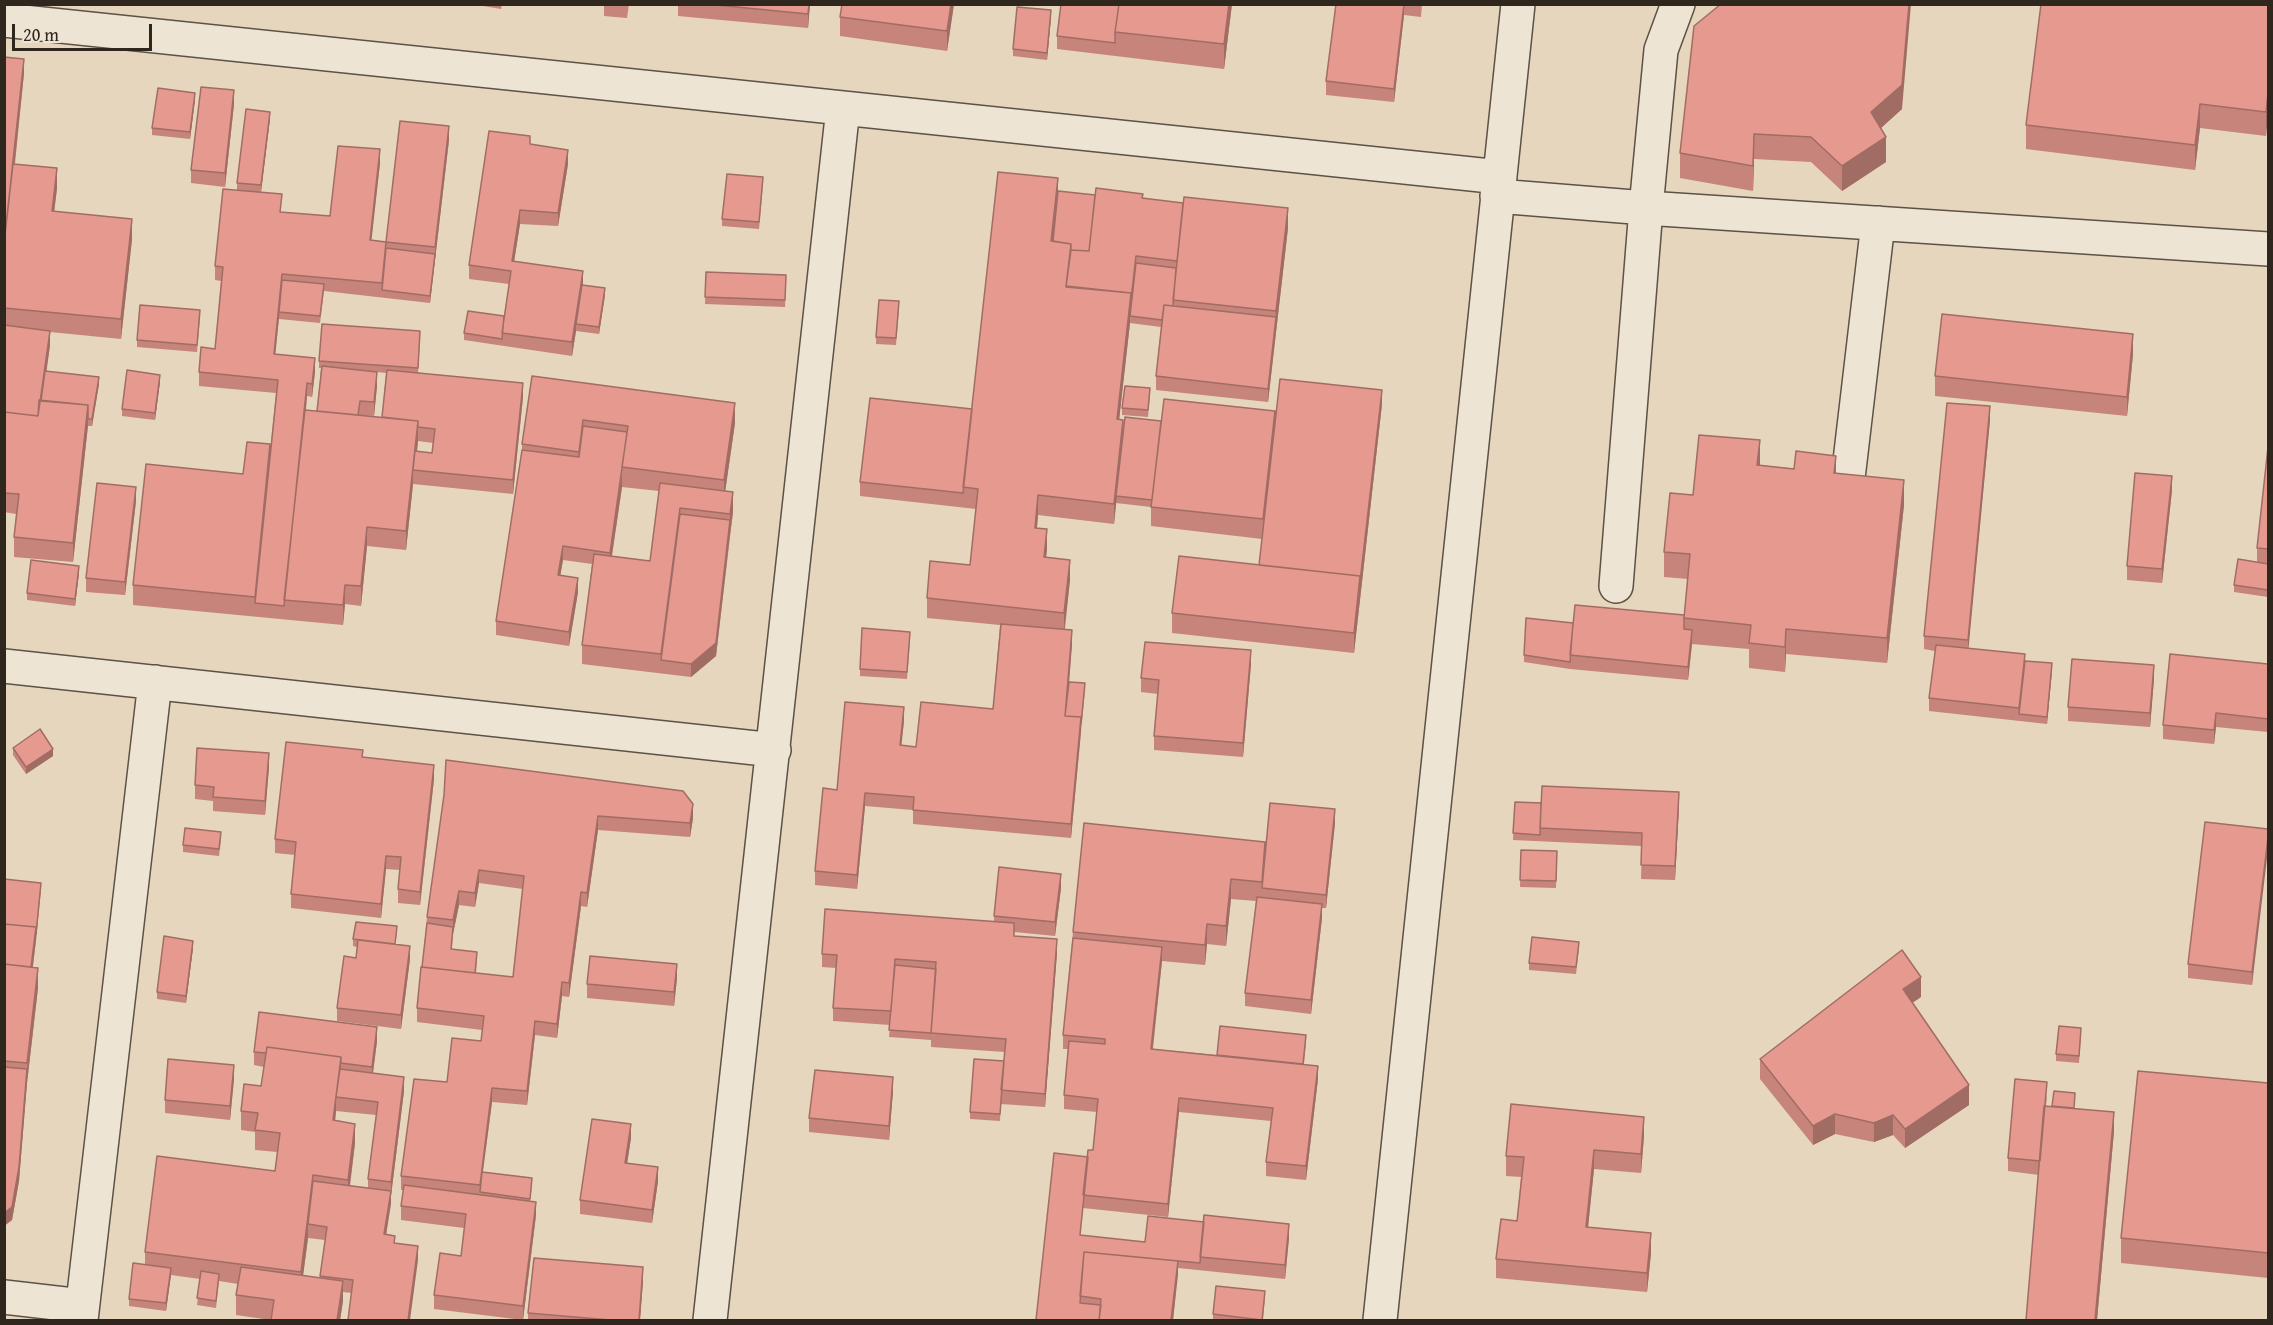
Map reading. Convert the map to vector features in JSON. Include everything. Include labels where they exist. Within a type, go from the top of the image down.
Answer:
[{"type":"street","points":[[1380,1320],[1518,4]]},
{"type":"street","points":[[1616,586],[1660,50],[1678,4]]},
{"type":"street","points":[[4,20],[52,15],[1498,186],[1646,208],[2268,249]]},
{"type":"street","points":[[710,1320],[843,108]]},
{"type":"street","points":[[1848,478],[1878,223]]},
{"type":"street","points":[[4,666],[774,750]]},
{"type":"street","points":[[4,1297],[82,1313],[155,682]]},
{"type":"building","points":[[706,4],[809,4],[808,14]]},
{"type":"building","points":[[842,4],[951,4],[947,31],[840,17]]},
{"type":"building","points":[[1061,4],[1119,4],[1115,43],[1057,36]]},
{"type":"building","points":[[1119,4],[1229,4],[1224,44],[1115,32]]},
{"type":"building","points":[[1336,4],[1404,4],[1394,89],[1326,81]]},
{"type":"building","points":[[1721,4],[1909,4],[1902,85],[1871,112],[1886,137],[1842,166],[1811,137],[1754,134],[1753,166],[1680,153],[1694,26]]},
{"type":"building","points":[[2041,4],[2268,4],[2266,112],[2200,104],[2195,145],[2026,125]]},
{"type":"building","points":[[1017,7],[1051,10],[1047,53],[1013,49]]},
{"type":"building","points":[[4,57],[24,59],[4,244]]},
{"type":"building","points":[[201,87],[234,90],[225,173],[191,170]]},
{"type":"building","points":[[158,88],[195,93],[190,132],[152,128]]},
{"type":"building","points":[[246,109],[270,112],[261,185],[237,183]]},
{"type":"building","points":[[400,121],[449,126],[435,247],[386,242]]},
{"type":"building","points":[[489,131],[530,136],[530,144],[568,150],[558,213],[520,210],[512,261],[583,271],[572,342],[502,333],[511,271],[469,265]]},
{"type":"building","points":[[338,146],[380,149],[370,240],[386,242],[382,283],[282,274],[274,354],[315,358],[312,384],[307,383],[284,606],[255,603],[278,380],[199,372],[201,347],[215,349],[223,267],[215,266],[223,189],[282,194],[280,212],[330,216]]},
{"type":"building","points":[[13,164],[57,168],[52,211],[132,219],[121,319],[4,308],[4,244]]},
{"type":"building","points":[[998,172],[1058,178],[1051,241],[1071,244],[1066,286],[1131,293],[1117,419],[1123,420],[1114,504],[1038,495],[1035,528],[1047,529],[1044,557],[1070,560],[1064,613],[927,598],[930,561],[970,565],[978,489],[963,487]]},
{"type":"building","points":[[727,174],[763,177],[759,222],[722,219]]},
{"type":"building","points":[[1096,188],[1143,194],[1142,198],[1183,203],[1177,261],[1136,256],[1131,299],[1131,293],[1066,287],[1071,250],[1089,251]]},
{"type":"building","points":[[1058,191],[1095,195],[1089,251],[1071,250],[1071,244],[1053,241]]},
{"type":"building","points":[[1184,197],[1288,208],[1276,311],[1173,300]]},
{"type":"building","points":[[386,248],[435,254],[430,296],[382,290]]},
{"type":"building","points":[[1136,263],[1176,268],[1173,306],[1164,305],[1162,320],[1130,316]]},
{"type":"building","points":[[706,272],[786,275],[785,300],[705,297]]},
{"type":"building","points":[[282,280],[324,284],[320,316],[279,312]]},
{"type":"building","points":[[582,285],[605,288],[599,327],[576,324]]},
{"type":"building","points":[[879,300],[899,301],[896,338],[876,337]]},
{"type":"building","points":[[140,305],[200,310],[197,345],[137,340]]},
{"type":"building","points":[[1164,305],[1276,317],[1268,389],[1156,376]]},
{"type":"building","points":[[468,311],[504,316],[502,339],[464,333]]},
{"type":"building","points":[[1942,314],[2133,334],[2127,397],[1935,376]]},
{"type":"building","points":[[322,324],[420,331],[418,368],[319,361]]},
{"type":"building","points":[[4,325],[50,331],[38,416],[4,412]]},
{"type":"building","points":[[322,366],[377,372],[374,402],[360,401],[358,415],[317,411]]},
{"type":"building","points":[[127,370],[160,375],[155,413],[122,409]]},
{"type":"building","points":[[387,370],[523,383],[513,480],[413,470],[415,451],[432,453],[435,429],[418,427],[418,421],[382,417]]},
{"type":"building","points":[[45,371],[99,377],[92,419],[88,419],[88,405],[41,401]]},
{"type":"building","points":[[532,376],[735,403],[724,480],[622,467],[628,426],[583,420],[579,452],[522,444]]},
{"type":"building","points":[[1280,379],[1382,390],[1360,582],[1360,576],[1259,565]]},
{"type":"building","points":[[1125,386],[1150,388],[1148,410],[1122,408]]},
{"type":"building","points":[[870,398],[972,409],[963,493],[860,482]]},
{"type":"building","points":[[1164,399],[1275,411],[1263,519],[1151,507]]},
{"type":"building","points":[[39,400],[88,405],[73,543],[14,537],[19,494],[4,493],[4,412],[38,416]]},
{"type":"building","points":[[1947,403],[1990,406],[1968,640],[1924,636]]},
{"type":"building","points":[[305,410],[418,421],[406,531],[367,527],[361,586],[345,585],[343,605],[284,600]]},
{"type":"building","points":[[1125,417],[1161,421],[1152,500],[1116,496]]},
{"type":"building","points":[[583,426],[627,432],[610,553],[563,546],[558,575],[578,578],[569,632],[496,621],[522,450],[579,457]]},
{"type":"building","points":[[1699,435],[1760,440],[1757,465],[1794,469],[1796,451],[1836,456],[1834,473],[1904,480],[1887,638],[1786,629],[1785,647],[1749,643],[1751,625],[1684,618],[1690,554],[1664,552],[1670,493],[1693,495]]},
{"type":"building","points":[[247,442],[270,444],[255,597],[133,585],[146,464],[243,474]]},
{"type":"building","points":[[2268,447],[2268,549],[2257,548]]},
{"type":"building","points":[[2135,473],[2172,476],[2162,569],[2127,566]]},
{"type":"building","points":[[97,483],[136,487],[125,582],[86,578]]},
{"type":"building","points":[[660,483],[733,492],[730,514],[680,508],[661,654],[582,645],[594,554],[650,561]]},
{"type":"building","points":[[680,514],[730,520],[716,643],[691,664],[661,660]]},
{"type":"building","points":[[1179,556],[1360,576],[1354,633],[1172,613]]},
{"type":"building","points":[[2238,559],[2268,564],[2268,590],[2234,585]]},
{"type":"building","points":[[31,560],[79,566],[75,599],[27,593]]},
{"type":"building","points":[[1575,605],[1684,615],[1684,629],[1692,630],[1688,667],[1570,655]]},
{"type":"building","points":[[1526,618],[1573,623],[1570,662],[1524,655]]},
{"type":"building","points":[[1001,624],[1072,630],[1065,716],[1081,717],[1071,824],[913,810],[914,797],[865,793],[857,875],[815,871],[823,788],[837,790],[845,702],[904,707],[900,745],[916,747],[921,702],[993,709]]},
{"type":"building","points":[[862,628],[910,632],[907,672],[860,669]]},
{"type":"building","points":[[1145,642],[1251,650],[1243,743],[1154,736],[1159,680],[1141,678]]},
{"type":"building","points":[[1936,645],[2025,654],[2019,708],[1929,698]]},
{"type":"building","points":[[2170,654],[2268,664],[2268,719],[2216,713],[2214,730],[2163,725]]},
{"type":"building","points":[[2072,659],[2154,665],[2150,713],[2068,707]]},
{"type":"building","points":[[2025,661],[2052,663],[2047,717],[2019,714]]},
{"type":"building","points":[[1069,682],[1085,683],[1081,724],[1081,717],[1065,716]]},
{"type":"building","points":[[40,729],[53,749],[26,767],[13,748]]},
{"type":"building","points":[[286,742],[363,750],[362,757],[434,765],[420,892],[398,889],[401,857],[386,856],[381,904],[291,894],[296,842],[275,839]]},
{"type":"building","points":[[197,748],[269,753],[265,801],[213,797],[214,787],[195,785]]},
{"type":"building","points":[[446,760],[683,791],[693,804],[690,823],[598,816],[587,893],[581,892],[569,983],[562,982],[557,1024],[535,1021],[527,1091],[492,1088],[480,1185],[401,1176],[414,1079],[447,1082],[452,1038],[481,1041],[484,1016],[417,1008],[421,967],[513,977],[524,876],[479,870],[475,893],[459,891],[453,920],[427,917],[444,795]]},
{"type":"building","points":[[1542,786],[1679,792],[1675,866],[1641,865],[1642,833],[1540,828]]},
{"type":"building","points":[[1515,802],[1541,803],[1540,835],[1513,833]]},
{"type":"building","points":[[1270,803],[1335,809],[1326,895],[1262,888]]},
{"type":"building","points":[[2205,822],[2268,829],[2252,972],[2188,964]]},
{"type":"building","points":[[1084,823],[1265,842],[1262,882],[1231,879],[1226,926],[1207,924],[1205,945],[1073,932]]},
{"type":"building","points":[[185,828],[221,832],[219,849],[183,845]]},
{"type":"building","points":[[1521,850],[1557,851],[1556,881],[1520,880]]},
{"type":"building","points":[[999,867],[1061,874],[1055,922],[994,916]]},
{"type":"building","points":[[4,879],[41,883],[36,934],[36,927],[4,924]]},
{"type":"building","points":[[1257,897],[1322,904],[1311,1000],[1245,993]]},
{"type":"building","points":[[825,909],[1014,923],[1014,936],[1057,939],[1045,1094],[1001,1090],[1006,1039],[931,1033],[936,962],[895,959],[891,1011],[833,1008],[837,955],[822,954]]},
{"type":"building","points":[[356,922],[397,926],[395,944],[353,939]]},
{"type":"building","points":[[427,923],[453,927],[451,949],[477,952],[475,973],[422,967]]},
{"type":"building","points":[[4,924],[36,927],[31,967],[4,964]]},
{"type":"building","points":[[164,936],[193,941],[186,996],[157,992]]},
{"type":"building","points":[[1532,937],[1579,942],[1576,967],[1529,963]]},
{"type":"building","points":[[1073,938],[1162,947],[1151,1049],[1318,1066],[1306,1166],[1266,1162],[1273,1108],[1179,1098],[1168,1204],[1083,1195],[1088,1150],[1093,1150],[1098,1099],[1064,1095],[1069,1041],[1105,1044],[1105,1039],[1063,1035]]},
{"type":"building","points":[[358,940],[410,946],[401,1015],[337,1008],[344,956],[356,958]]},
{"type":"building","points":[[1902,950],[1921,977],[1903,989],[1969,1085],[1905,1129],[1893,1115],[1874,1123],[1835,1114],[1813,1126],[1760,1059]]},
{"type":"building","points":[[590,956],[677,964],[674,992],[587,984]]},
{"type":"building","points":[[4,964],[38,968],[27,1063],[4,1061]]},
{"type":"building","points":[[895,965],[936,969],[931,1033],[889,1030]]},
{"type":"building","points":[[259,1012],[377,1027],[372,1067],[341,1063],[341,1057],[267,1047],[266,1053],[254,1052]]},
{"type":"building","points":[[1220,1026],[1306,1035],[1303,1064],[1217,1055]]},
{"type":"building","points":[[2059,1026],[2081,1028],[2079,1056],[2056,1054]]},
{"type":"building","points":[[267,1047],[341,1057],[333,1120],[355,1124],[348,1180],[313,1175],[301,1272],[145,1252],[157,1156],[275,1171],[280,1133],[255,1130],[258,1113],[241,1111],[244,1084],[261,1086]]},
{"type":"building","points":[[168,1059],[234,1065],[230,1106],[165,1100]]},
{"type":"building","points":[[974,1059],[1004,1061],[1000,1114],[970,1112]]},
{"type":"building","points":[[4,1067],[27,1069],[19,1167],[12,1207],[4,1213]]},
{"type":"building","points":[[340,1069],[404,1077],[391,1182],[368,1179],[378,1102],[336,1097]]},
{"type":"building","points":[[815,1070],[893,1077],[889,1126],[809,1118]]},
{"type":"building","points":[[2138,1071],[2268,1083],[2268,1253],[2121,1238]]},
{"type":"building","points":[[2015,1079],[2047,1082],[2040,1161],[2008,1158]]},
{"type":"building","points":[[2054,1091],[2075,1093],[2074,1108],[2052,1106]]},
{"type":"building","points":[[1511,1104],[1644,1117],[1641,1154],[1594,1150],[1586,1227],[1651,1233],[1647,1273],[1496,1259],[1501,1219],[1517,1221],[1524,1157],[1506,1156]]},
{"type":"building","points":[[2044,1106],[2114,1112],[2095,1320],[2026,1320]]},
{"type":"building","points":[[592,1119],[631,1124],[625,1163],[658,1167],[652,1210],[580,1200]]},
{"type":"building","points":[[1054,1153],[1088,1157],[1080,1235],[1145,1242],[1148,1216],[1204,1222],[1200,1263],[1084,1252],[1080,1303],[1101,1305],[1099,1320],[1036,1320]]},
{"type":"building","points":[[482,1172],[532,1178],[530,1199],[480,1192]]},
{"type":"building","points":[[313,1181],[391,1191],[384,1234],[395,1236],[394,1243],[418,1246],[408,1320],[348,1320],[353,1280],[320,1276],[327,1227],[308,1224]]},
{"type":"building","points":[[404,1185],[536,1202],[523,1306],[434,1295],[440,1253],[461,1256],[466,1214],[401,1206]]},
{"type":"building","points":[[1204,1215],[1289,1224],[1285,1265],[1200,1257]]},
{"type":"building","points":[[1084,1252],[1178,1261],[1171,1320],[1099,1320],[1101,1299],[1080,1296]]},
{"type":"building","points":[[534,1258],[643,1267],[639,1320],[610,1320],[528,1313]]},
{"type":"building","points":[[133,1263],[171,1268],[166,1303],[129,1299]]},
{"type":"building","points":[[241,1267],[343,1281],[337,1320],[271,1320],[274,1300],[236,1295]]},
{"type":"building","points":[[201,1271],[219,1274],[216,1301],[197,1298]]},
{"type":"building","points":[[1216,1286],[1265,1291],[1262,1320],[1213,1314]]}]
